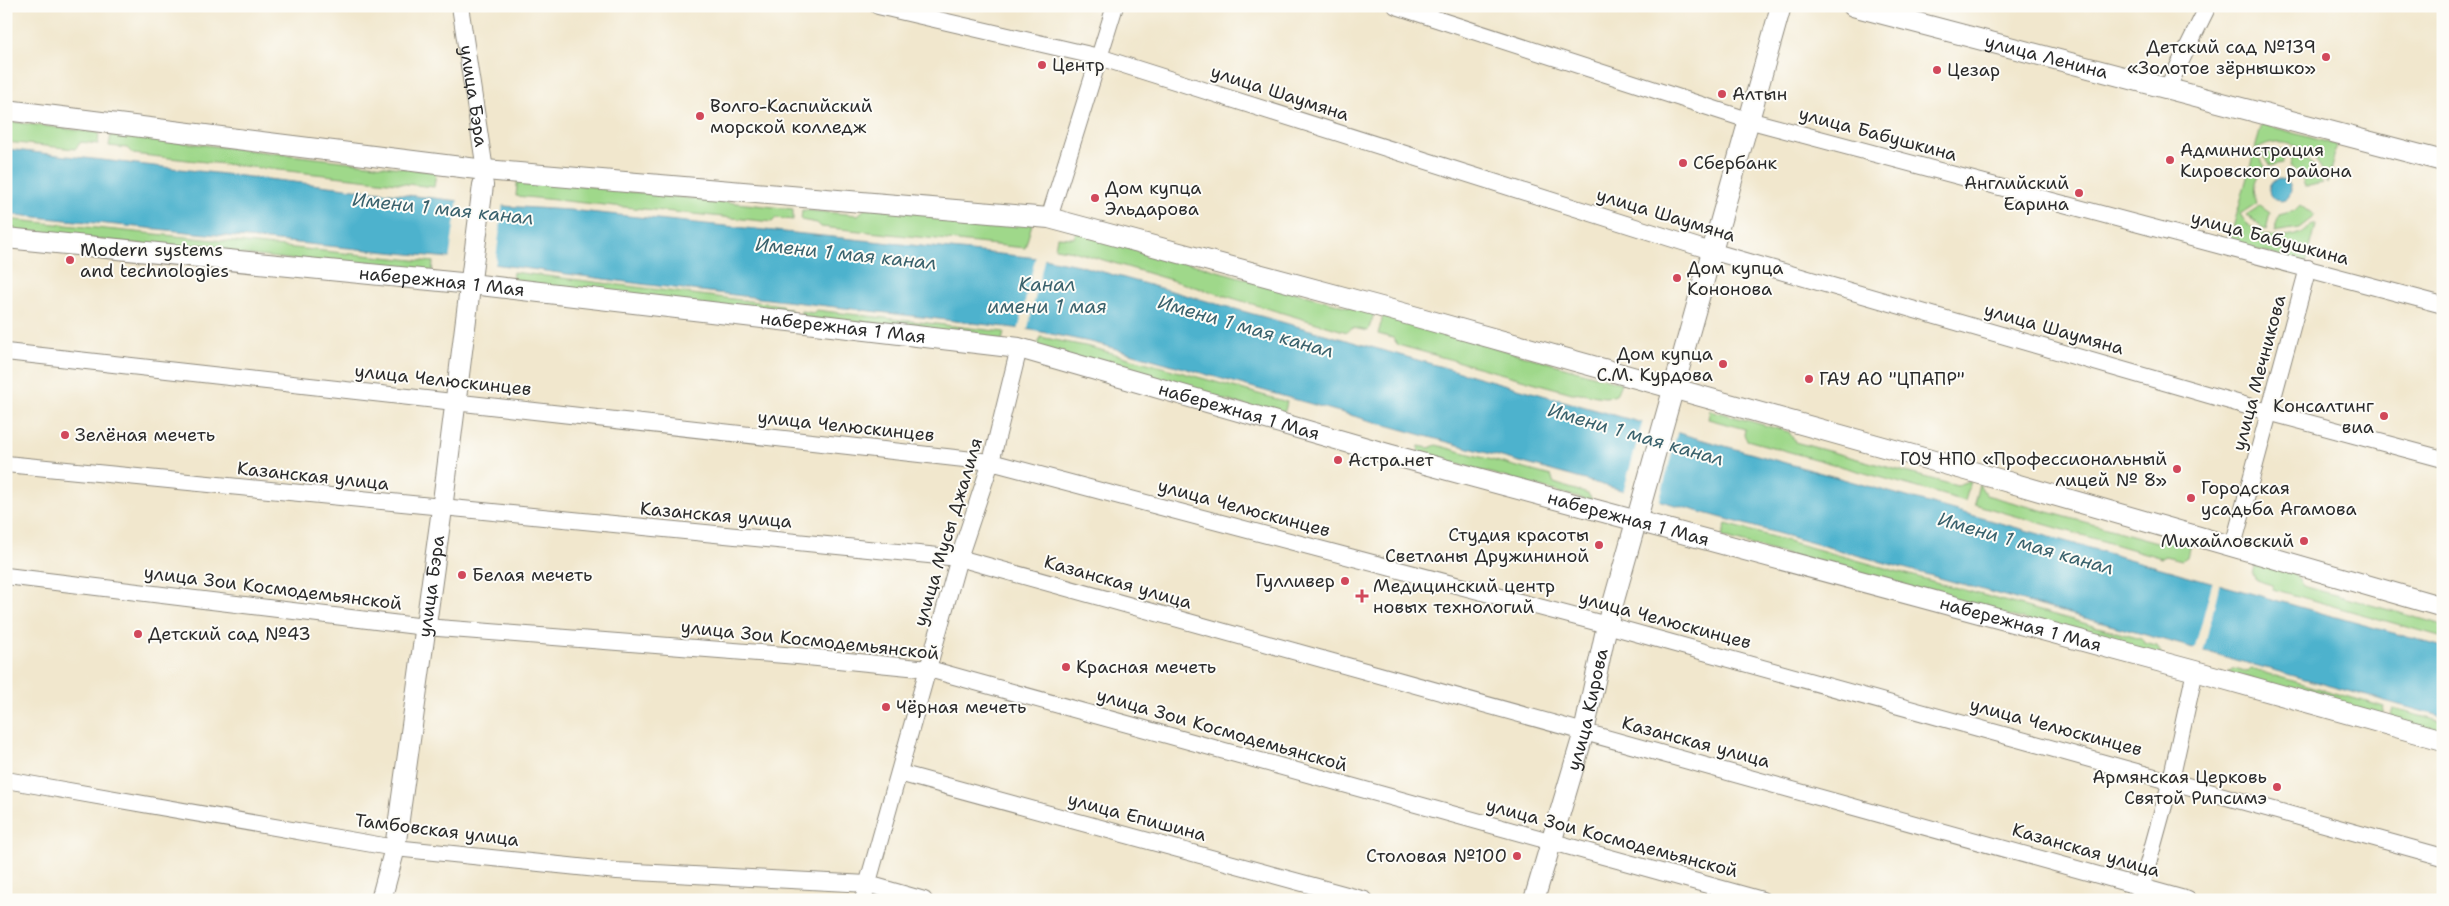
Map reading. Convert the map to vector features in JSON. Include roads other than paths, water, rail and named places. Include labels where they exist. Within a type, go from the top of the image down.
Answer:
[{"type":"main road","points":[[1672,389],[1781,6]]},
{"type":"main road","name":"улица Ленина","points":[[1853,6],[2443,161]]},
{"type":"main road","points":[[6,110],[484,178],[1049,218],[1381,307],[1977,473],[2443,607]]},
{"type":"main road","name":"улица Бэра","points":[[381,900],[395,848],[424,627],[442,509],[484,178]]},
{"type":"main road","name":"набережная 1 Мая","points":[[6,238],[472,278],[1019,348],[1388,454],[1639,513],[2443,740]]},
{"type":"main road","name":"улица Кирова","points":[[1534,900],[1584,732],[1607,625],[1672,389]]},
{"type":"street","name":"улица Бэра","points":[[460,6],[484,178]]},
{"type":"street","name":"улица Шаумяна","points":[[878,6],[1099,57],[1711,251],[2268,412],[2443,459]]},
{"type":"street","points":[[1049,218],[1115,6]]},
{"type":"street","name":"улица Бабушкина","points":[[1396,6],[1748,120],[2308,268],[2443,306]]},
{"type":"street","points":[[2167,89],[2208,6]]},
{"type":"street","name":"улица Мечникова","points":[[2233,546],[2308,268]]},
{"type":"street","name":"улица Мусы Джалиля","points":[[866,892],[959,558],[991,462],[1019,348]]},
{"type":"street","name":"улица Челюскинцев","points":[[6,352],[991,462],[1607,625],[2443,857]]},
{"type":"street","name":"Казанская улица","points":[[6,464],[442,509],[959,558],[1584,732],[2140,893],[2188,900]]},
{"type":"street","name":"улица Зои Космодемьянской","points":[[6,576],[424,627],[797,656],[929,669],[1762,900]]},
{"type":"street","points":[[2140,893],[2171,780],[2195,671]]},
{"type":"street","name":"улица Епишина","points":[[899,773],[1365,900]]},
{"type":"street","name":"Тамбовская улица","points":[[6,780],[395,848],[617,871],[866,892],[924,900]]},
{"type":"water","name":"Канал имени 1 мая","points":[[6,149],[503,206],[569,210],[1048,259],[1078,265],[2443,647],[2443,717],[1095,343],[1032,330],[641,284],[449,258],[6,214]]},
{"type":"water","points":[[2280,179],[2290,186],[2291,190],[2284,200],[2280,201],[2270,194],[2269,190],[2276,180]]},
{"type":"place","name":"Детский сад №139 «Золотое зёрнышко»","points":[[2326,57]]},
{"type":"place","name":"Центр","points":[[1042,65]]},
{"type":"place","name":"Цезар","points":[[1937,70]]},
{"type":"place","name":"Алтын","points":[[1722,94]]},
{"type":"place","name":"Волго-Каспийский морской колледж","points":[[700,116]]},
{"type":"place","name":"Администрация Кировского района","points":[[2170,160]]},
{"type":"place","name":"Сбербанк","points":[[1683,163]]},
{"type":"place","name":"Английский Еарина","points":[[2079,193]]},
{"type":"place","name":"Дом купца Эльдарова","points":[[1095,198]]},
{"type":"place","name":"Modern systems and technologies","points":[[70,260]]},
{"type":"place","name":"Дом купца Кононова","points":[[1677,278]]},
{"type":"place","name":"Дом купца С.М. Курдова","points":[[1723,364]]},
{"type":"place","name":"ГАУ АО \"ЦПАПР\"","points":[[1809,379]]},
{"type":"place","name":"Консалтинг виа","points":[[2384,416]]},
{"type":"place","name":"Зелёная мечеть","points":[[65,435]]},
{"type":"place","name":"Астра.нет","points":[[1338,460]]},
{"type":"place","name":"ГОУ НПО «Профессиональный лицей № 8»","points":[[2177,469]]},
{"type":"place","name":"Городская усадьба Агамова","points":[[2191,498]]},
{"type":"place","name":"Михайловский","points":[[2304,541]]},
{"type":"place","name":"Студия красоты Светланы Дружининой","points":[[1599,545]]},
{"type":"place","name":"Белая мечеть","points":[[462,575]]},
{"type":"place","name":"Гулливер","points":[[1345,581]]},
{"type":"place","name":"Медицинский центр новых технологий","points":[[1362,596]]},
{"type":"place","name":"Детский сад №43","points":[[138,634]]},
{"type":"place","name":"Красная мечеть","points":[[1066,667]]},
{"type":"place","name":"Чёрная мечеть","points":[[886,707]]},
{"type":"place","name":"Армянская Церковь Святой Рипсимэ","points":[[2277,787]]},
{"type":"place","name":"Столовая №100","points":[[1517,856]]},
{"type":"water label","name":"Имени 1 мая канал","points":[[443,208]]},
{"type":"water label","name":"Имени 1 мая канал","points":[[846,253]]},
{"type":"water label","name":"Имени 1 мая канал","points":[[1246,326]]},
{"type":"water label","name":"Имени 1 мая канал","points":[[1636,434]]},
{"type":"water label","name":"Имени 1 мая канал","points":[[2026,543]]}]
